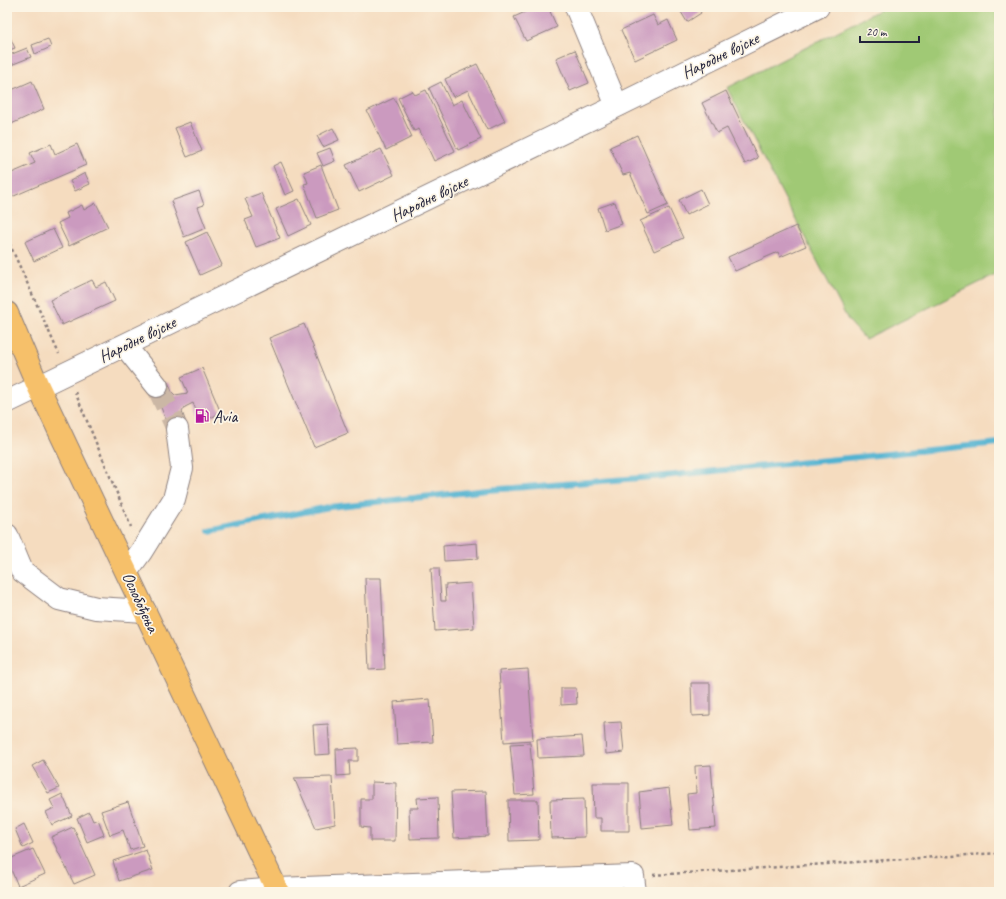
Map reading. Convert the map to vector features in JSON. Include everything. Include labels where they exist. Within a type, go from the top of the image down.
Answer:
[{"type":"main road","name":"Ослобођења","points":[[7,313],[38,386],[127,571],[277,891]]},
{"type":"street","points":[[576,7],[617,106]]},
{"type":"street","name":"Народне војске","points":[[7,402],[125,346],[818,7]]},
{"type":"street","points":[[125,346],[157,386]]},
{"type":"street","points":[[127,571],[141,552],[174,499],[182,468],[177,429]]},
{"type":"street","points":[[7,535],[22,571],[59,599],[96,608],[145,611]]},
{"type":"street","points":[[240,892],[634,884]]},
{"type":"path","points":[[634,884],[999,853]]},
{"type":"green space","points":[[885,7],[999,7],[999,273],[865,339],[848,320],[727,88]]},
{"type":"building","points":[[536,7],[548,7],[557,27],[526,41],[514,17]]},
{"type":"building","points":[[678,7],[698,7],[701,13],[687,22]]},
{"type":"building","points":[[653,15],[658,25],[668,20],[677,40],[635,60],[621,30]]},
{"type":"building","points":[[7,31],[15,48],[7,51]]},
{"type":"building","points":[[48,39],[51,47],[35,54],[32,45]]},
{"type":"building","points":[[27,48],[31,57],[11,65],[7,56]]},
{"type":"building","points":[[575,50],[589,83],[570,91],[556,58]]},
{"type":"building","points":[[477,64],[505,121],[487,130],[468,90],[453,97],[445,79]]},
{"type":"building","points":[[32,81],[44,109],[7,126],[7,92]]},
{"type":"building","points":[[441,82],[452,105],[462,100],[481,139],[458,150],[429,88]]},
{"type":"building","points":[[426,90],[455,151],[434,161],[419,129],[414,131],[398,98],[412,91],[415,95]]},
{"type":"building","points":[[726,91],[758,158],[745,164],[727,128],[717,133],[702,103]]},
{"type":"building","points":[[394,98],[412,137],[386,150],[367,111]]},
{"type":"building","points":[[190,122],[202,151],[187,157],[175,128]]},
{"type":"building","points":[[333,128],[339,140],[323,147],[317,136]]},
{"type":"building","points":[[637,135],[668,205],[648,214],[630,173],[623,175],[610,147]]},
{"type":"building","points":[[51,144],[55,154],[77,144],[86,165],[7,199],[7,175],[35,163],[30,153]]},
{"type":"building","points":[[330,148],[335,161],[323,166],[317,153]]},
{"type":"building","points":[[381,149],[394,175],[359,192],[346,165]]},
{"type":"building","points":[[281,162],[294,191],[285,195],[273,166]]},
{"type":"building","points":[[321,165],[338,210],[317,218],[304,184],[308,183],[304,172]]},
{"type":"building","points":[[85,173],[90,184],[75,191],[70,181]]},
{"type":"building","points":[[701,189],[708,204],[686,215],[679,200]]},
{"type":"building","points":[[199,191],[204,205],[198,207],[206,228],[184,237],[171,201]]},
{"type":"building","points":[[261,193],[280,238],[256,247],[245,220],[253,217],[245,199]]},
{"type":"building","points":[[299,199],[311,225],[288,236],[276,209]]},
{"type":"building","points":[[615,202],[622,224],[605,230],[598,208]]},
{"type":"building","points":[[96,203],[108,227],[69,246],[58,223],[68,218],[66,213],[82,205],[84,210]]},
{"type":"building","points":[[669,208],[683,238],[654,251],[640,221]]},
{"type":"building","points":[[796,226],[806,246],[780,257],[778,252],[735,271],[728,257]]},
{"type":"building","points":[[53,229],[62,248],[34,261],[25,242]]},
{"type":"building","points":[[207,232],[222,265],[200,275],[186,242]]},
{"type":"building","points":[[92,280],[96,287],[106,282],[115,301],[62,325],[50,300]]},
{"type":"building","points":[[304,324],[348,433],[314,447],[269,338]]},
{"type":"building","points":[[202,368],[221,413],[201,422],[193,403],[185,407],[182,412],[187,425],[171,432],[153,388],[168,382],[172,392],[175,395],[188,393],[181,377]]},
{"type":"building","points":[[477,543],[478,559],[444,561],[443,546]]},
{"type":"building","points":[[431,568],[439,568],[441,601],[446,601],[445,585],[471,583],[474,628],[435,631]]},
{"type":"building","points":[[365,578],[381,578],[385,669],[369,670]]},
{"type":"building","points":[[528,669],[533,740],[504,742],[499,671]]},
{"type":"building","points":[[691,683],[710,683],[710,715],[692,716]]},
{"type":"building","points":[[561,688],[576,688],[577,704],[561,705]]},
{"type":"building","points":[[430,699],[433,742],[397,744],[394,702]]},
{"type":"building","points":[[621,722],[624,752],[606,754],[604,723]]},
{"type":"building","points":[[328,724],[330,754],[315,755],[313,725]]},
{"type":"building","points":[[582,736],[584,756],[538,758],[537,739]]},
{"type":"building","points":[[530,743],[534,794],[515,795],[510,744]]},
{"type":"building","points":[[358,748],[358,761],[349,761],[350,775],[337,776],[336,749]]},
{"type":"building","points":[[43,760],[59,788],[48,793],[32,766]]},
{"type":"building","points":[[711,765],[716,828],[690,830],[687,794],[696,793],[695,766]]},
{"type":"building","points":[[332,777],[335,824],[316,828],[294,778]]},
{"type":"building","points":[[372,782],[396,783],[395,841],[370,841],[370,828],[361,827],[361,799],[372,799]]},
{"type":"building","points":[[593,783],[629,783],[629,831],[601,831],[601,818],[594,818]]},
{"type":"building","points":[[669,788],[673,825],[642,828],[639,792]]},
{"type":"building","points":[[486,791],[488,836],[454,838],[451,792]]},
{"type":"building","points":[[62,794],[72,816],[52,825],[46,812],[54,808],[50,800]]},
{"type":"building","points":[[438,797],[439,838],[410,839],[409,808],[418,808],[417,798]]},
{"type":"building","points":[[584,799],[585,837],[551,838],[550,800]]},
{"type":"building","points":[[508,800],[538,800],[539,840],[509,841]]},
{"type":"building","points":[[128,802],[143,846],[130,850],[123,830],[110,835],[101,811]]},
{"type":"building","points":[[89,812],[93,821],[98,819],[104,835],[87,842],[77,818]]},
{"type":"building","points":[[24,824],[33,843],[23,848],[15,829]]},
{"type":"building","points":[[73,827],[95,875],[74,884],[51,837]]},
{"type":"building","points":[[33,849],[45,874],[18,886],[7,860]]},
{"type":"building","points":[[146,850],[153,870],[119,881],[113,861]]},
{"type":"waterway","points":[[209,531],[329,507],[488,490],[664,476],[999,443]]},
{"type":"tunnel","points":[[157,386],[177,429]]},
{"type":"place","name":"Avia","points":[[202,416]]}]
